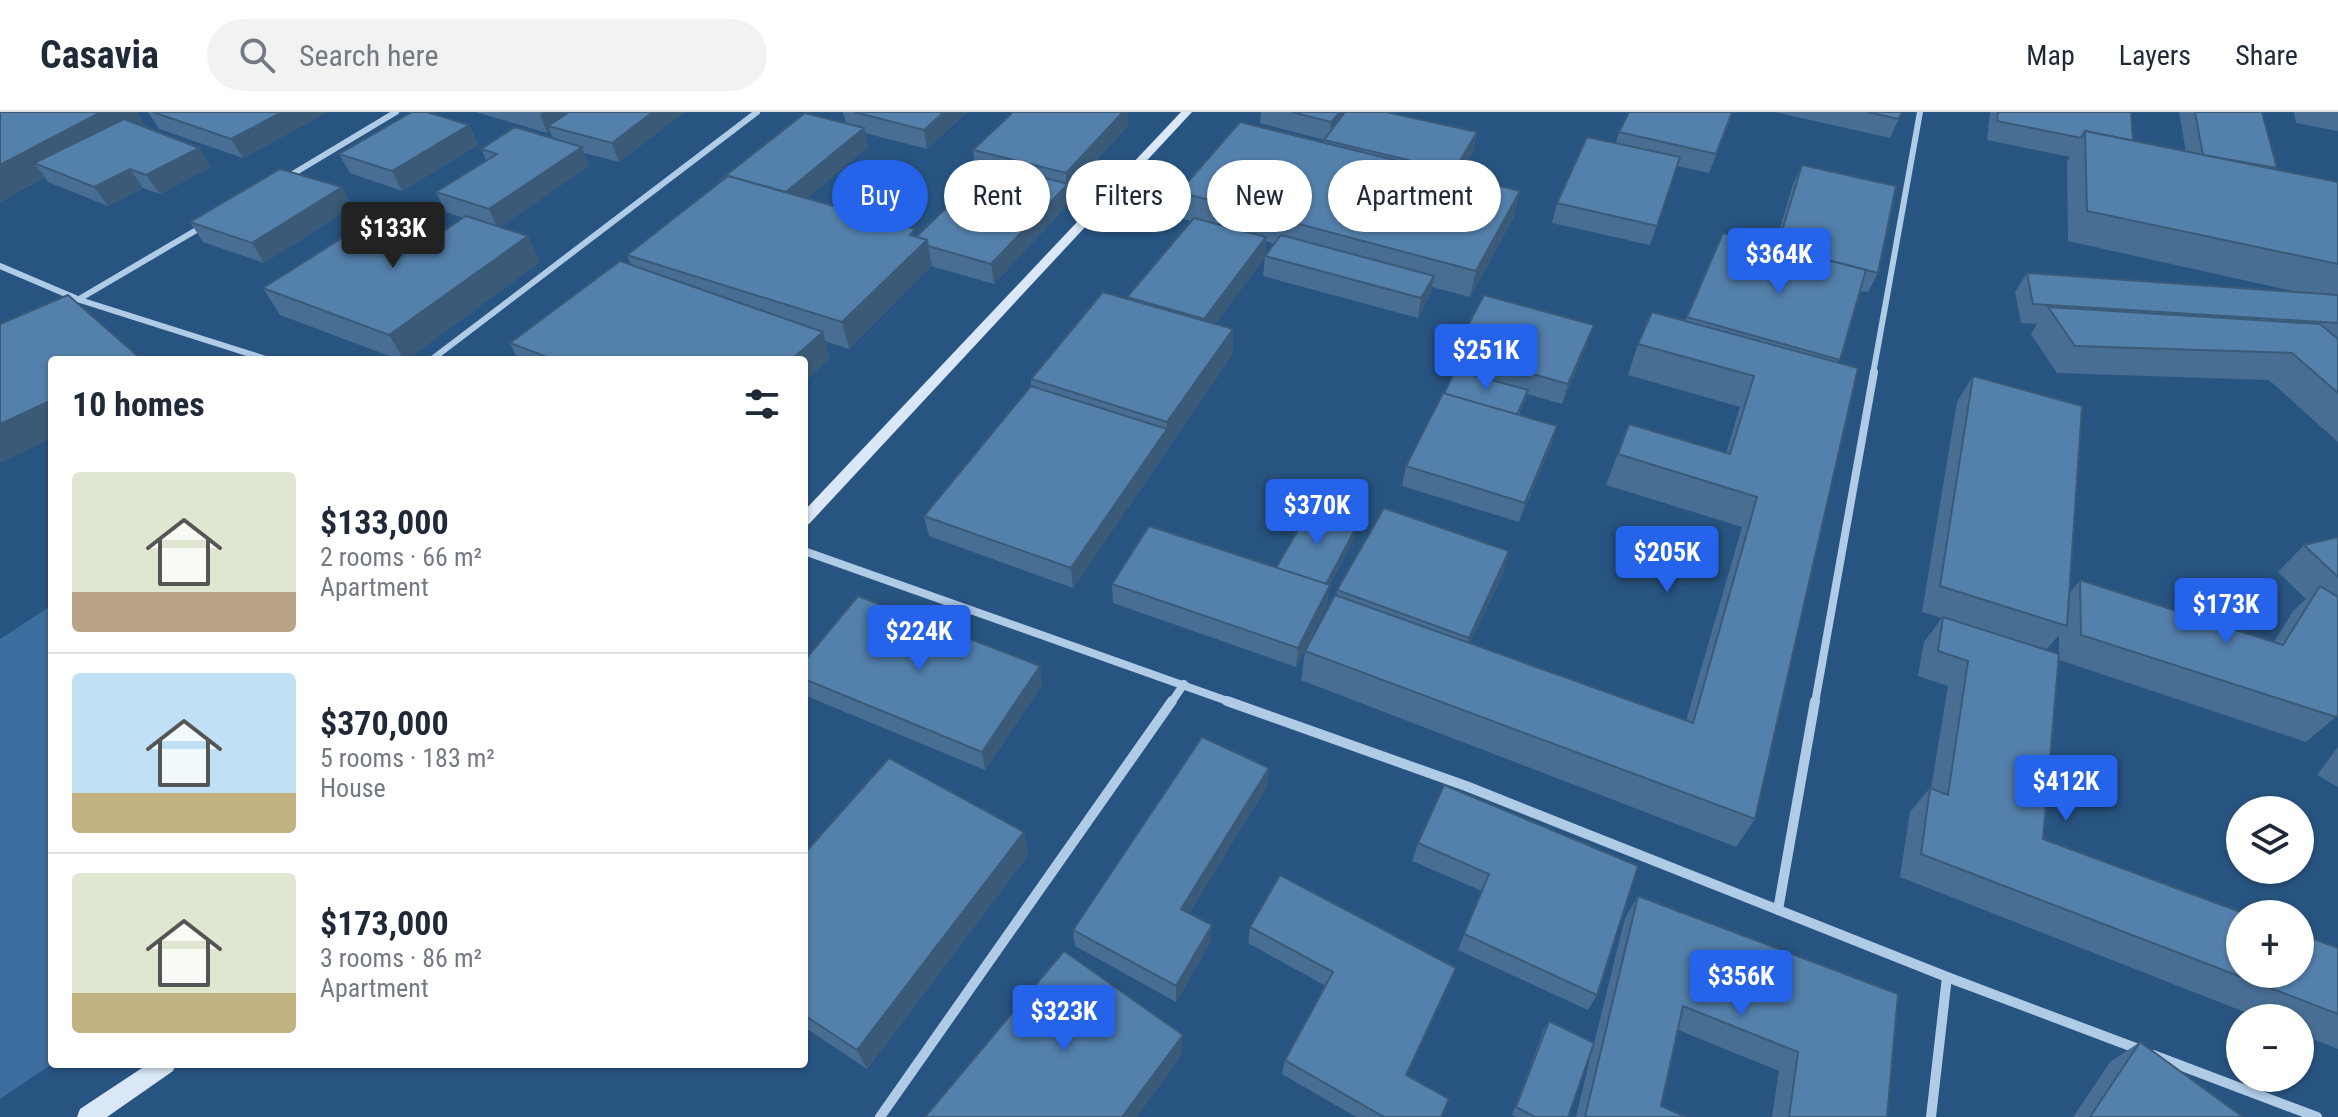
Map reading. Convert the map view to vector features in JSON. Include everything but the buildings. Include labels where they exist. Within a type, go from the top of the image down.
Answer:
[{"type":"main road","points":[[808,516],[1187,112]]},
{"type":"main road","points":[[88,1117],[160,1068]]},
{"type":"street","points":[[272,185],[396,112]]},
{"type":"street","points":[[436,356],[757,112]]},
{"type":"street","points":[[1778,910],[1920,112]]},
{"type":"street","points":[[67,306],[218,218]]},
{"type":"street","points":[[0,266],[80,300],[256,356]]},
{"type":"street","points":[[808,552],[1466,786],[1947,977],[2317,1117]]},
{"type":"street","points":[[880,1117],[1184,684]]},
{"type":"street","points":[[1931,1117],[1947,977]]},
{"type":"shaded area","points":[[48,608],[48,1067],[0,1099],[0,639]]}]
